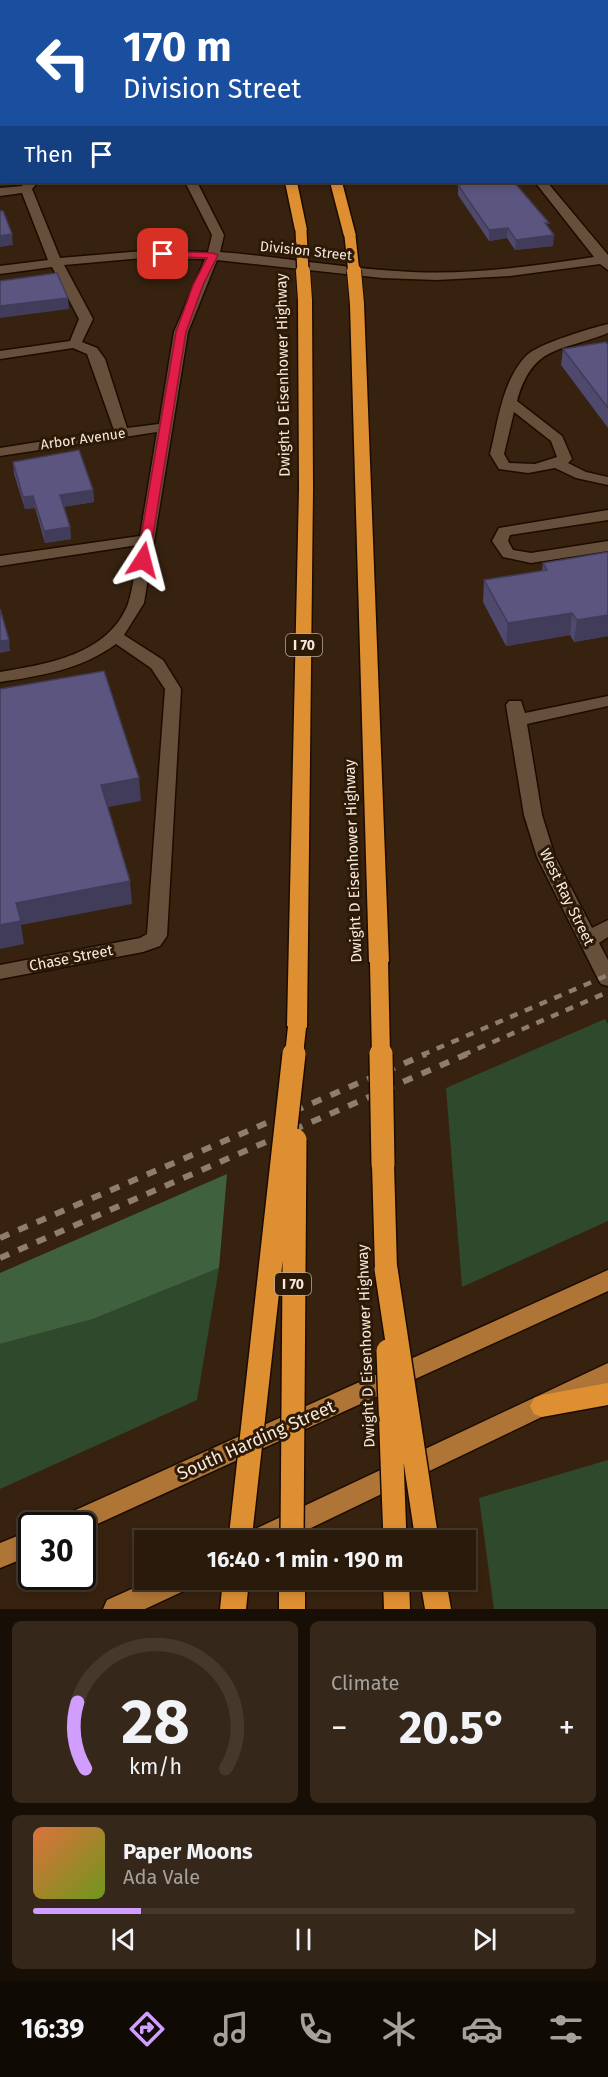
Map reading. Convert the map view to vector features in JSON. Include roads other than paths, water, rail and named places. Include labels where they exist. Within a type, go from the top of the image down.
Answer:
[{"type":"highway","name":"Dwight D Eisenhower Highway","points":[[291,183],[301,230],[305,300],[306,489],[300,990],[297,1027],[292,1530]]},
{"type":"highway","name":"Dwight D Eisenhower Highway","points":[[336,183],[350,236],[357,304],[395,1530]]},
{"type":"highway","points":[[241,1530],[297,1027]]},
{"type":"highway","points":[[386,1269],[425,1530]]},
{"type":"highway","points":[[542,1406],[608,1394]]},
{"type":"highway","points":[[233,1609],[235,1590]]},
{"type":"highway","points":[[292,1590],[292,1609]]},
{"type":"highway","points":[[396,1590],[397,1609]]},
{"type":"highway","points":[[435,1590],[438,1609]]},
{"type":"main road","name":"South Harding Street","points":[[96,1513],[608,1280]]},
{"type":"main road","points":[[281,1530],[608,1374]]},
{"type":"main road","points":[[0,1556],[18,1548]]},
{"type":"main road","points":[[116,1609],[157,1590]]},
{"type":"street","points":[[0,677],[60,667],[97,650],[116,637],[136,603],[184,321],[213,255],[218,235],[192,183]]},
{"type":"street","points":[[542,183],[606,262]]},
{"type":"street","points":[[0,192],[29,185],[56,263],[86,319],[82,332],[74,344]]},
{"type":"street","name":"Division Street","points":[[0,270],[142,254],[213,255],[378,274],[427,276],[500,273],[606,262]]},
{"type":"street","points":[[511,403],[557,439],[565,459],[543,469],[519,470],[504,466],[497,454],[511,403],[522,368],[540,351],[580,340],[608,328]]},
{"type":"street","points":[[0,355],[74,344],[92,351],[98,358],[122,434]]},
{"type":"street","name":"Arbor Avenue","points":[[0,452],[165,427]]},
{"type":"street","points":[[556,463],[581,475],[608,481]]},
{"type":"street","points":[[608,515],[504,531],[500,541],[508,554],[531,558],[608,546]]},
{"type":"street","points":[[0,561],[147,539]]},
{"type":"street","name":"Chase Street","points":[[0,972],[153,942],[159,922],[173,689],[169,678],[146,654],[116,637]]},
{"type":"street","name":"West Ray Street","points":[[608,701],[516,712],[533,815],[539,836],[558,884],[608,979]]},
{"type":"street","points":[[588,941],[608,927]]},
{"type":"railway","points":[[422,1055],[608,975]]},
{"type":"railway","points":[[463,1055],[608,992]]},
{"type":"railway","points":[[0,1238],[426,1054]]},
{"type":"railway","points":[[0,1258],[467,1054]]}]
